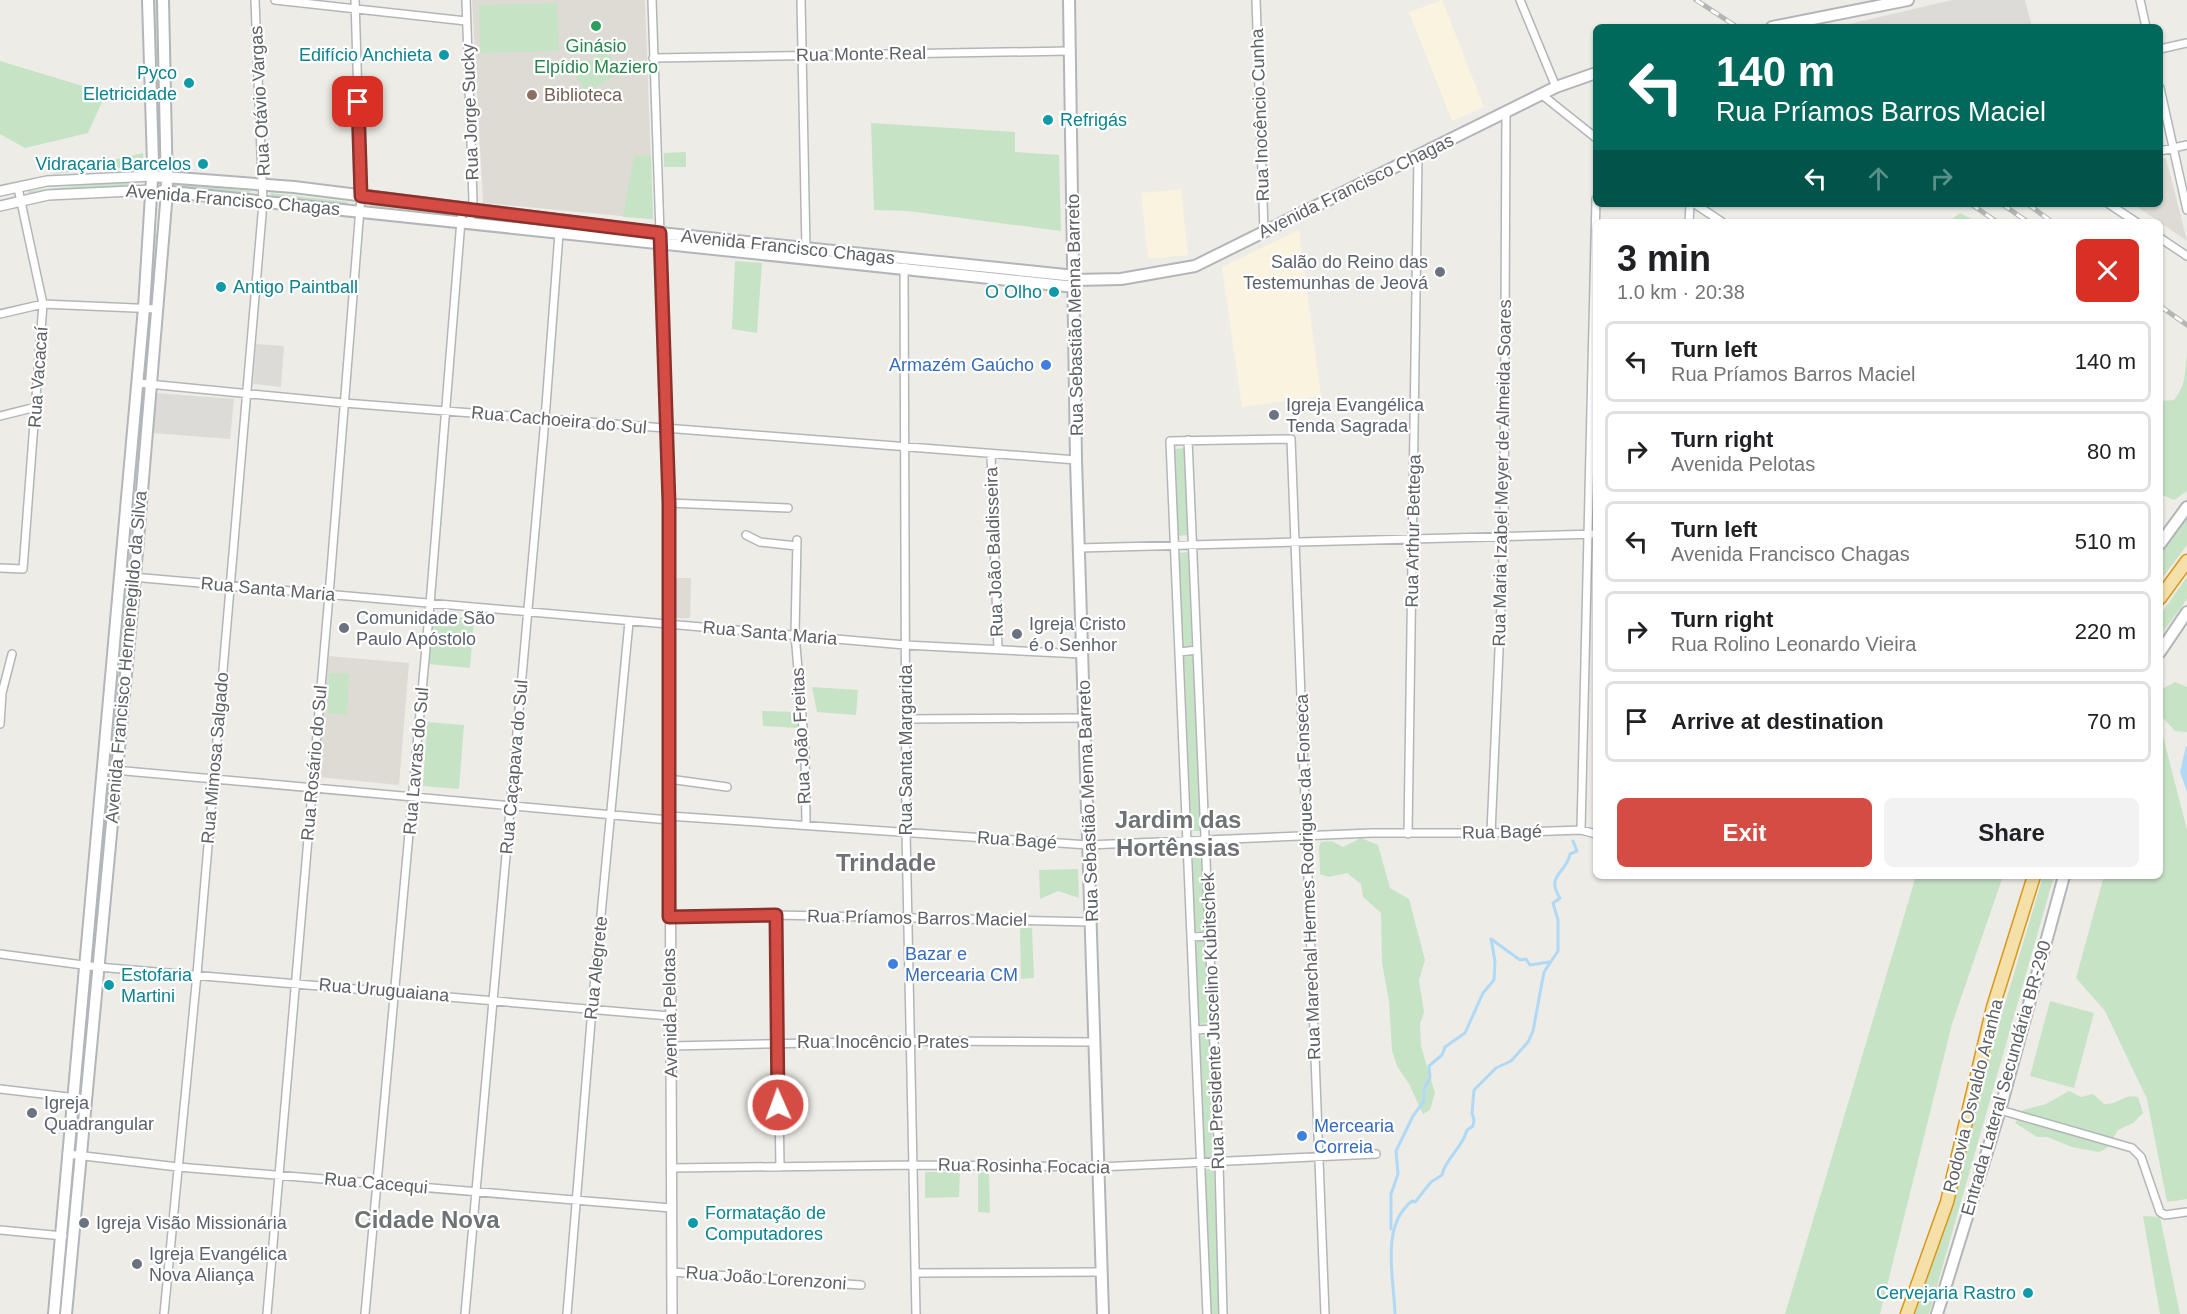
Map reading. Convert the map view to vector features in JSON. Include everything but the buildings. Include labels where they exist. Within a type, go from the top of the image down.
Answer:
[{"type":"highway","points":[[2163,594],[2187,561]]},
{"type":"highway","name":"Rodovia Osvaldo Aranha","points":[[1907,1314],[1947,1202],[1993,1007],[2033,879]]},
{"type":"main road","name":"Avenida Francisco Hermenegildo da Silva","points":[[54,1314],[60,1236],[69,1210],[80,1156],[103,769],[144,308],[152,190],[148,0]]},
{"type":"main road","name":"Avenida Francisco Hermenegildo da Silva","points":[[66,1314],[73,1237],[69,1210],[67,1154],[72,1098],[92,966],[116,770],[135,577],[167,192],[163,0]]},
{"type":"main road","name":"Rua Sebastião Menna Barreto","points":[[1069,0],[1076,460],[1103,1314]]},
{"type":"main road","points":[[1784,24],[1866,4],[1908,0]]},
{"type":"main road","name":"Avenida Francisco Chagas","points":[[152,176],[264,184],[467,208],[806,254],[904,271],[1075,281],[1121,279],[1177,271],[1215,257],[1264,230],[1418,157],[1541,94],[1593,74]]},
{"type":"main road","name":"Avenida Francisco Chagas","points":[[152,190],[661,245],[904,259],[1075,281]]},
{"type":"main road","points":[[2163,540],[2187,507]]},
{"type":"main road","points":[[2163,648],[2187,612]]},
{"type":"main road","name":"Entrada Lateral Secundária BR-290","points":[[1937,1314],[2000,1110],[2063,879]]},
{"type":"street","name":"Rua Otávio Vargas","points":[[255,0],[263,202]]},
{"type":"street","points":[[275,0],[466,21]]},
{"type":"street","name":"Rua Rosário do Sul","points":[[267,1314],[361,196],[355,0]]},
{"type":"street","name":"Rua Jorge Sucky","points":[[465,224],[467,208],[466,0]]},
{"type":"street","points":[[652,0],[660,233]]},
{"type":"street","points":[[801,0],[806,254]]},
{"type":"street","name":"Rua Inocêncio Cunha","points":[[1256,0],[1264,230]]},
{"type":"street","points":[[1520,0],[1556,87]]},
{"type":"street","points":[[2140,0],[2145,24]]},
{"type":"street","points":[[2163,49],[2187,43]]},
{"type":"street","name":"Rua Monte Real","points":[[653,58],[1070,51]]},
{"type":"street","points":[[1541,94],[1593,136]]},
{"type":"street","points":[[2163,100],[2187,210]]},
{"type":"street","name":"Rua Maria Izabel Meyer de Almeida Soares","points":[[1491,833],[1504,536],[1506,113]]},
{"type":"street","points":[[2163,150],[2187,145]]},
{"type":"street","name":"Rua Arthur Bettega","points":[[1408,834],[1418,157]]},
{"type":"street","name":"Avenida Francisco Chagas","points":[[0,191],[47,182],[152,176]]},
{"type":"street","name":"Rua Vacacaí","points":[[0,568],[23,569],[42,304],[18,188]]},
{"type":"street","name":"Avenida Francisco Chagas","points":[[0,206],[48,195],[152,190]]},
{"type":"street","name":"Rua Mimosa Salgado","points":[[164,1314],[197,974],[263,202]]},
{"type":"street","points":[[1700,207],[1718,219]]},
{"type":"street","points":[[2114,207],[2132,219]]},
{"type":"street","name":"Rua Caçapava do Sul","points":[[465,1314],[495,999],[560,220]]},
{"type":"street","name":"Rua Lavras do Sul","points":[[365,1314],[396,992],[446,410],[465,224]]},
{"type":"street","name":"Avenida Pelotas","points":[[660,233],[669,503],[669,1016],[672,1314]]},
{"type":"street","points":[[2163,240],[2187,256]]},
{"type":"street","name":"Rua Santa Margarida","points":[[904,259],[904,719],[915,1165],[916,1314]]},
{"type":"street","points":[[0,314],[42,304],[158,309]]},
{"type":"street","name":"Rua Cachoeira do Sul","points":[[138,383],[344,403],[1076,460]]},
{"type":"street","points":[[0,416],[36,407]]},
{"type":"street","name":"Rua Marechal Hermes Rodrigues da Fonseca","points":[[1188,440],[1291,439],[1325,1314]]},
{"type":"street","name":"Rua Presidente Juscelino Kubitschek","points":[[1207,1314],[1170,441],[1188,440],[1220,1163],[1223,1314]]},
{"type":"street","name":"Rua João Baldisseira","points":[[991,455],[998,649]]},
{"type":"street","points":[[669,503],[788,508]]},
{"type":"street","name":"Rua João Freitas","points":[[746,535],[760,542],[797,543],[795,634],[804,752],[806,824]]},
{"type":"street","points":[[1079,548],[1412,537],[1593,535],[1581,830]]},
{"type":"street","name":"Rua Santa Maria","points":[[121,576],[905,645],[1082,654]]},
{"type":"street","name":"Rua Alegrete","points":[[567,1314],[592,1009],[629,622]]},
{"type":"street","points":[[1180,652],[1197,650]]},
{"type":"street","points":[[0,724],[1,693],[12,654]]},
{"type":"street","points":[[904,719],[1084,718]]},
{"type":"street","name":"Rua Bagé","points":[[103,769],[213,777],[612,815],[806,824],[1088,845],[1307,834],[1581,830],[1593,833]]},
{"type":"street","points":[[669,779],[727,787]]},
{"type":"street","points":[[776,915],[776,1042],[780,1167]]},
{"type":"street","name":"Rua Príamos Barros Maciel","points":[[669,917],[776,915],[1092,922]]},
{"type":"street","points":[[1191,937],[1210,936]]},
{"type":"street","name":"Rua Uruguaiana","points":[[0,954],[92,966],[495,999],[669,1016]]},
{"type":"street","points":[[1195,1030],[1214,1029]]},
{"type":"street","name":"Rua Inocêncio Prates","points":[[670,1046],[776,1042],[1095,1042]]},
{"type":"street","points":[[0,1089],[85,1099]]},
{"type":"street","points":[[2000,1110],[2132,1148],[2141,1157],[2160,1212],[2165,1215],[2187,1212]]},
{"type":"street","name":"Rua Cacequi","points":[[67,1154],[178,1167],[671,1208]]},
{"type":"street","name":"Rua Rosinha Focacia","points":[[671,1168],[915,1165],[1099,1167],[1376,1154]]},
{"type":"street","points":[[0,1230],[73,1237]]},
{"type":"street","name":"Rua João Lorenzoni","points":[[671,1272],[861,1285]]},
{"type":"street","points":[[916,1273],[1102,1272]]},
{"type":"shaded area","points":[[472,0],[645,0],[653,219],[483,203]]},
{"type":"shaded area","points":[[1442,0],[1484,107],[1452,121],[1409,12]]},
{"type":"shaded area","points":[[1952,0],[2025,0],[2031,24],[1850,24]]},
{"type":"shaded area","points":[[2166,158],[2187,241],[2163,225],[2163,219],[2155,219],[2137,207],[2163,207],[2163,159]]},
{"type":"shaded area","points":[[1181,189],[1188,255],[1148,259],[1141,193]]},
{"type":"shaded area","points":[[1299,230],[1321,396],[1242,407],[1222,267]]},
{"type":"shaded area","points":[[256,344],[284,346],[281,387],[253,384]]},
{"type":"shaded area","points":[[156,393],[234,399],[230,439],[153,433]]},
{"type":"shaded area","points":[[675,578],[691,578],[690,618],[674,618]]},
{"type":"shaded area","points":[[329,656],[409,663],[399,785],[318,777]]},
{"type":"green space","points":[[152,0],[160,0],[165,162],[157,162]]},
{"type":"green space","points":[[557,3],[559,51],[480,53],[479,5]]},
{"type":"green space","points":[[606,50],[620,72],[587,93],[572,71]]},
{"type":"green space","points":[[0,61],[106,93],[88,133],[25,148],[0,134]]},
{"type":"green space","points":[[871,123],[1015,132],[1015,152],[1059,155],[1061,231],[908,211],[874,210]]},
{"type":"green space","points":[[686,152],[686,167],[664,167],[664,153]]},
{"type":"green space","points":[[143,153],[144,166],[51,174]]},
{"type":"green space","points":[[651,155],[653,219],[623,217],[634,156]]},
{"type":"green space","points":[[132,180],[132,185],[29,195],[28,191]]},
{"type":"green space","points":[[182,184],[250,191],[249,196],[182,188]]},
{"type":"green space","points":[[271,193],[348,202],[347,206],[270,198]]},
{"type":"green space","points":[[370,203],[447,211],[447,216],[370,207]]},
{"type":"green space","points":[[1960,213],[1971,219],[1952,219]]},
{"type":"green space","points":[[473,214],[549,222],[549,228],[472,220]]},
{"type":"green space","points":[[153,233],[158,234],[152,302],[147,302]]},
{"type":"green space","points":[[735,261],[762,263],[757,333],[732,329]]},
{"type":"green space","points":[[2187,355],[2187,491],[2174,500],[2163,495],[2163,401],[2174,400],[2184,379]]},
{"type":"green space","points":[[138,394],[143,394],[129,566],[123,565]]},
{"type":"green space","points":[[1184,448],[1188,535],[1178,536],[1175,449]]},
{"type":"green space","points":[[2187,512],[2187,545],[2163,577],[2163,546]]},
{"type":"green space","points":[[1188,552],[1192,646],[1183,646],[1179,553]]},
{"type":"green space","points":[[2187,577],[2187,599],[2163,632],[2163,611]]},
{"type":"green space","points":[[122,585],[127,586],[113,758],[108,757]]},
{"type":"green space","points":[[433,615],[474,619],[470,668],[429,664]]},
{"type":"green space","points":[[1193,656],[1200,831],[1191,831],[1184,657]]},
{"type":"green space","points":[[329,673],[349,674],[347,715],[327,713]]},
{"type":"green space","points":[[2175,682],[2187,687],[2187,732],[2175,731],[2163,718],[2163,688]]},
{"type":"green space","points":[[812,687],[858,690],[856,715],[817,712]]},
{"type":"green space","points":[[762,711],[798,712],[798,728],[763,726]]},
{"type":"green space","points":[[427,722],[464,725],[459,789],[423,786]]},
{"type":"green space","points":[[2163,736],[2187,830],[2187,1199],[2167,1202],[2147,1099],[2105,1011],[2076,978],[2103,879],[2163,879]]},
{"type":"green space","points":[[105,783],[109,783],[92,956],[88,956]]},
{"type":"green space","points":[[1361,838],[1378,845],[1390,888],[1409,899],[1425,960],[1419,980],[1424,1012],[1420,1024],[1421,1046],[1435,1093],[1430,1110],[1423,1114],[1409,1084],[1397,1066],[1392,1051],[1389,1001],[1382,963],[1381,913],[1363,897],[1361,884],[1347,873],[1329,877],[1320,874],[1319,846],[1321,842],[1331,841],[1343,847]]},
{"type":"green space","points":[[1192,851],[1201,851],[1204,931],[1195,931]]},
{"type":"green space","points":[[1078,869],[1079,898],[1058,891],[1040,899],[1039,870]]},
{"type":"green space","points":[[1915,879],[2002,879],[1952,1024],[1880,1314],[1785,1314]]},
{"type":"green space","points":[[2042,879],[2053,879],[1929,1314],[1915,1314],[1950,1206],[1984,1074]]},
{"type":"green space","points":[[1020,928],[1032,928],[1034,978],[1021,979]]},
{"type":"green space","points":[[1205,941],[1208,1023],[1199,1024],[1195,942]]},
{"type":"green space","points":[[87,971],[91,972],[80,1093],[76,1093]]},
{"type":"green space","points":[[2050,1001],[2094,1013],[2074,1088],[2030,1076]]},
{"type":"green space","points":[[1199,1036],[1209,1036],[1213,1158],[1204,1158]]},
{"type":"green space","points":[[2069,1091],[2081,1097],[2093,1094],[2104,1104],[2133,1096],[2138,1097],[2143,1113],[2133,1123],[2118,1130],[2107,1148],[2099,1152],[2072,1147],[2047,1137],[2037,1137],[2015,1123],[2023,1110],[2046,1104]]},
{"type":"green space","points":[[1205,1169],[1214,1169],[1220,1314],[1211,1314]]},
{"type":"green space","points":[[925,1172],[960,1172],[959,1197],[925,1198]]},
{"type":"green space","points":[[978,1172],[989,1173],[990,1213],[978,1212]]},
{"type":"green space","points":[[2143,1216],[2160,1217],[2180,1314],[2160,1314]]},
{"type":"water","points":[[2187,747],[2187,792],[2180,772]]},
{"type":"waterway","points":[[1395,1314],[1391,1253],[1396,1224],[1402,1212],[1412,1201],[1415,1202],[1431,1182],[1442,1175],[1447,1163],[1462,1143],[1467,1130],[1473,1126],[1474,1090],[1496,1068],[1511,1061],[1528,1042],[1533,1031],[1544,972],[1558,951],[1558,920],[1553,903],[1560,898],[1555,884],[1570,854],[1577,851],[1573,841]]},
{"type":"waterway","points":[[1391,1229],[1391,1194],[1398,1174],[1396,1151],[1413,1116],[1424,1101],[1424,1089],[1430,1078],[1429,1066],[1442,1055],[1445,1047],[1465,1033],[1483,993],[1494,980],[1495,961],[1491,939],[1520,960],[1526,959],[1530,965],[1549,962]]},
{"type":"railway","points":[[1696,0],[1732,24]]},
{"type":"railway","points":[[1975,207],[1993,219]]},
{"type":"railway","points":[[2006,207],[2024,219]]},
{"type":"railway","points":[[2032,207],[2048,219]]},
{"type":"railway","points":[[2163,308],[2187,325]]},
{"type":"place","name":"Ginásio Elpídio Maziero","points":[[596,26]]},
{"type":"place","name":"Edifício Anchieta","points":[[444,55]]},
{"type":"place","name":"Pyco Eletricidade","points":[[189,83]]},
{"type":"place","name":"Biblioteca","points":[[532,95]]},
{"type":"place","name":"Refrigás","points":[[1048,120]]},
{"type":"place","name":"Vidraçaria Barcelos","points":[[203,164]]},
{"type":"place","name":"Salão do Reino das Testemunhas de Jeová","points":[[1440,272]]},
{"type":"place","name":"Antigo Paintball","points":[[221,287]]},
{"type":"place","name":"O Olho","points":[[1054,292]]},
{"type":"place","name":"Armazém Gaúcho","points":[[1046,365]]},
{"type":"place","name":"Igreja Evangélica Tenda Sagrada","points":[[1274,415]]},
{"type":"place","name":"Comunidade São Paulo Apóstolo","points":[[344,628]]},
{"type":"place","name":"Igreja Cristo é o Senhor","points":[[1017,634]]},
{"type":"place","name":"Bazar e Mercearia CM","points":[[893,964]]},
{"type":"place","name":"Estofaria Martini","points":[[109,985]]},
{"type":"place","name":"Igreja Quadrangular","points":[[32,1113]]},
{"type":"place","name":"Mercearia Correia","points":[[1302,1136]]},
{"type":"place","name":"Igreja Visão Missionária","points":[[84,1223]]},
{"type":"place","name":"Formatação de Computadores","points":[[693,1223]]},
{"type":"place","name":"Igreja Evangélica Nova Aliança","points":[[137,1264]]},
{"type":"place","name":"Cervejaria Rastro","points":[[2028,1293]]},
{"type":"district","name":"Jardim das Hortênsias","points":[[1178,834]]},
{"type":"district","name":"Trindade","points":[[886,863]]},
{"type":"district","name":"Cidade Nova","points":[[427,1220]]},
{"type":"route","points":[[358,102],[361,196],[660,233],[669,503],[669,917],[776,915],[778,1105]]}]
